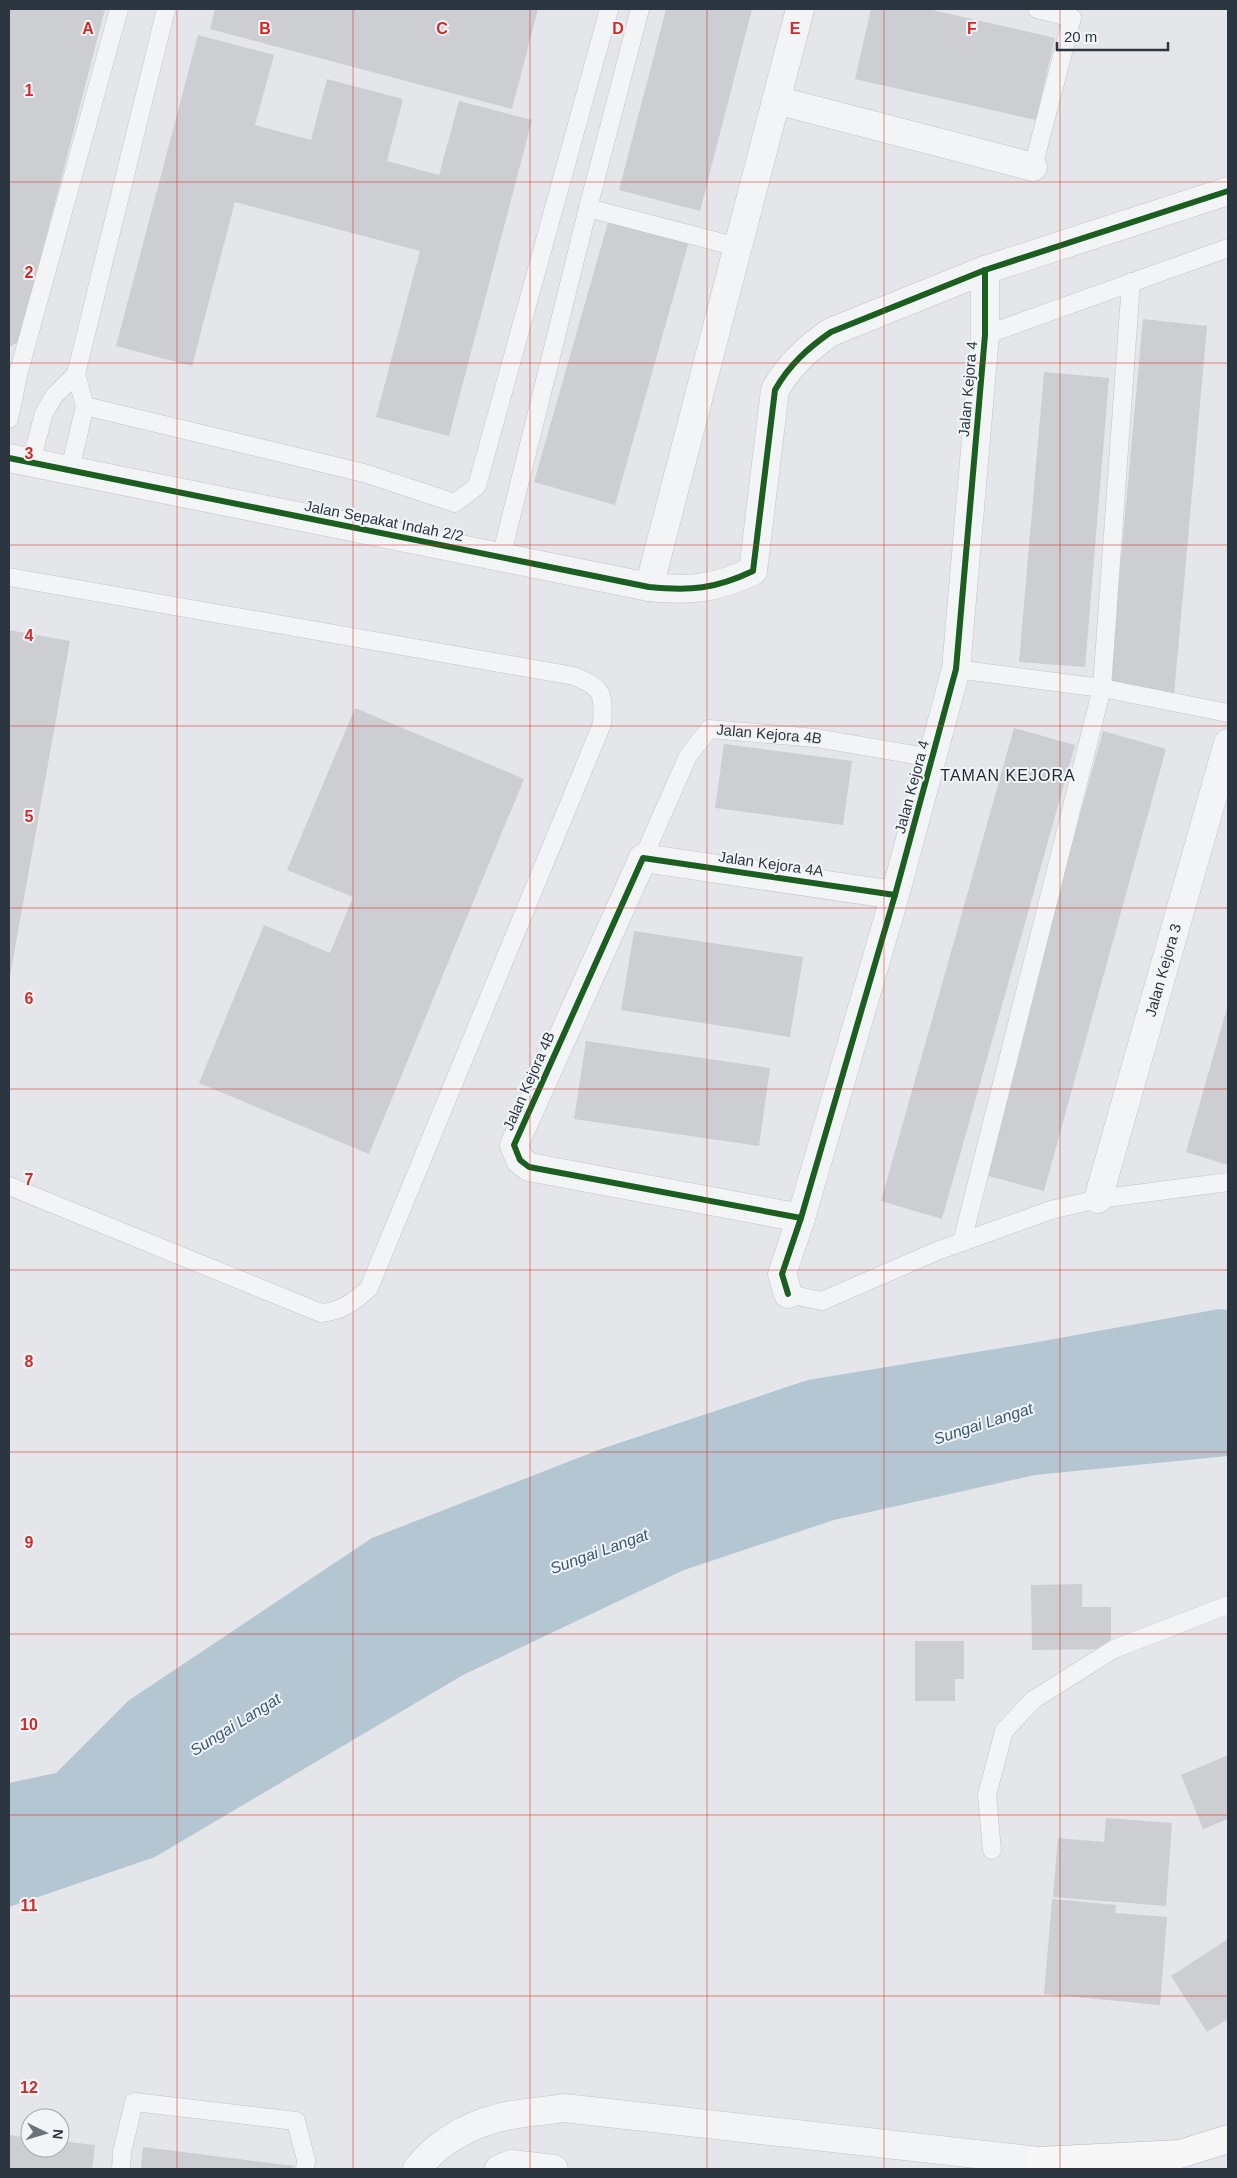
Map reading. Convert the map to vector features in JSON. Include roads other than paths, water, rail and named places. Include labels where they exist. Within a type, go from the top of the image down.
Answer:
[{"type":"highway","points":[[1046,2165],[1180,2154],[1228,2139]]},
{"type":"street","points":[[649,587],[800,9]]},
{"type":"street","points":[[776,100],[1033,167]]},
{"type":"street","points":[[985,270],[1228,191]]},
{"type":"street","name":"Jalan Kejora 4","points":[[788,1294],[782,1274],[801,1218],[895,895],[956,669],[985,336],[985,270]]},
{"type":"street","name":"Jalan Sepakat Indah 2/2","points":[[20,460],[649,587],[675,589],[708,588],[732,581],[753,571],[775,390],[784,375],[810,346],[831,332],[985,270]]},
{"type":"street","name":"Jalan Kejora 3","points":[[1098,1199],[1228,743]]},
{"type":"street","name":"Jalan Kejora 4A","points":[[643,858],[895,895]]},
{"type":"street","name":"Jalan Kejora 4B","points":[[643,858],[514,1145],[520,1160],[529,1167],[801,1218]]},
{"type":"street","points":[[417,2169],[426,2157],[450,2138],[494,2119],[564,2108],[1046,2165]]},
{"type":"street","points":[[499,2169],[511,2164],[554,2169]]},
{"type":"lane","points":[[9,420],[14,369],[119,9]]},
{"type":"lane","points":[[70,469],[85,406],[76,374],[166,9]]},
{"type":"lane","points":[[85,406],[364,473],[455,503],[477,486],[609,9]]},
{"type":"lane","points":[[501,557],[640,9]]},
{"type":"lane","points":[[1033,167],[1072,18],[1037,9]]},
{"type":"lane","points":[[588,208],[738,247]]},
{"type":"lane","points":[[985,336],[1228,248]]},
{"type":"lane","points":[[962,1242],[1102,688],[1131,282]]},
{"type":"lane","points":[[20,460],[54,396],[76,374]]},
{"type":"lane","points":[[9,577],[574,676],[594,684],[603,699],[602,724],[369,1288],[350,1305],[334,1312],[320,1313],[9,1186]]},
{"type":"lane","points":[[956,669],[1102,688],[1228,713]]},
{"type":"lane","name":"Jalan Kejora 4B","points":[[643,858],[688,756],[709,729],[816,738],[933,758]]},
{"type":"lane","points":[[788,1294],[822,1301],[937,1250],[1051,1210],[1098,1199],[1228,1182]]},
{"type":"lane","points":[[992,1850],[987,1795],[1004,1731],[1033,1700],[1114,1648],[1228,1605]]},
{"type":"lane","points":[[121,2169],[122,2152],[134,2102],[296,2121],[306,2160],[305,2169]]},
{"type":"water","name":"Sungai Langat","points":[[1219,1309],[1228,1310],[1228,1456],[1035,1475],[834,1520],[684,1570],[463,1675],[155,1857],[9,1907],[9,1783],[56,1773],[128,1701],[372,1538],[601,1449],[808,1380],[1032,1343]]},
{"type":"district","name":"TAMAN KEJORA","points":[[1008,775]]}]
